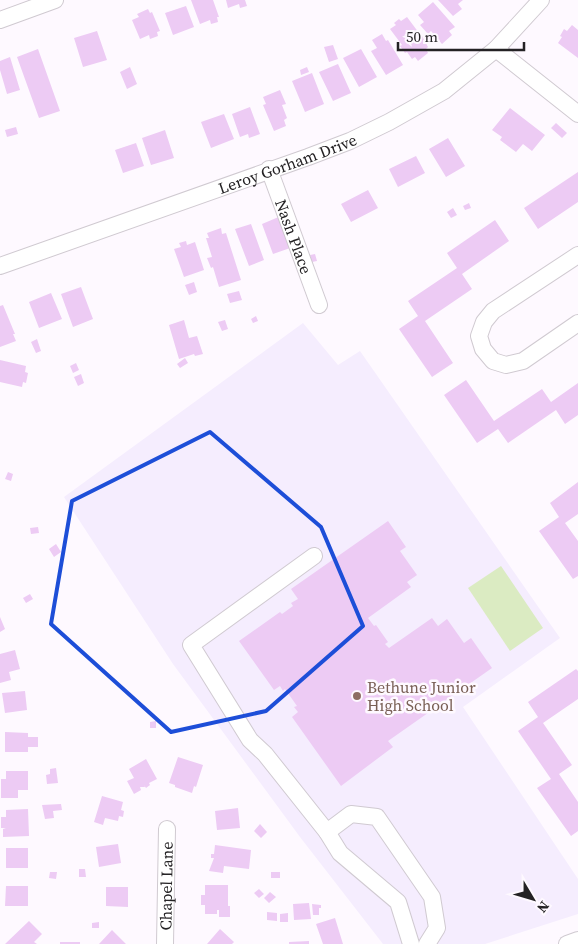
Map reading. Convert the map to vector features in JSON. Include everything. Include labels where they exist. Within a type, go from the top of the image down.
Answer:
[{"type":"street","points":[[0,20],[55,0]]},
{"type":"street","name":"Leroy Gorham Drive","points":[[0,266],[350,141],[444,90],[496,49],[541,0]]},
{"type":"street","points":[[496,49],[578,114]]},
{"type":"street","name":"Nash Place","points":[[269,170],[319,305]]},
{"type":"street","points":[[578,254],[492,311],[484,322],[479,336],[483,349],[492,361],[506,365],[524,360],[578,323]]},
{"type":"street","points":[[314,556],[191,645],[250,740],[265,754],[327,832],[340,853],[398,902],[411,944]]},
{"type":"street","points":[[327,832],[351,814],[377,817],[432,897],[437,928],[428,944]]},
{"type":"street","name":"Chapel Lane","points":[[165,944],[167,829]]},
{"type":"street","points":[[567,944],[578,940]]},
{"type":"highlighted area","points":[[210,432],[321,527],[363,626],[266,711],[171,732],[51,624],[72,501]]},
{"type":"shaded area","points":[[303,323],[338,365],[360,351],[560,638],[463,707],[578,879],[578,914],[485,944],[383,944],[300,837],[173,664],[64,497]]},
{"type":"green space","points":[[501,566],[543,628],[510,651],[468,588]]},
{"type":"building","points":[[191,0],[213,0],[219,17],[217,17],[218,22],[211,24],[210,20],[200,24]]},
{"type":"building","points":[[226,0],[245,0],[247,6],[240,8],[239,4],[228,8]]},
{"type":"building","points":[[438,0],[463,0],[458,4],[462,9],[453,16]]},
{"type":"building","points":[[433,2],[455,27],[449,31],[452,35],[442,44],[431,31],[428,34],[420,25],[424,22],[418,15]]},
{"type":"building","points":[[186,6],[194,27],[173,35],[165,13]]},
{"type":"building","points":[[148,9],[150,13],[152,12],[160,31],[157,32],[158,36],[150,39],[149,35],[140,39],[132,20],[139,17],[137,14]]},
{"type":"building","points":[[407,17],[420,32],[428,47],[426,49],[428,53],[418,61],[415,57],[412,59],[407,52],[405,53],[400,46],[402,45],[390,29],[396,25],[394,23],[399,19],[401,21]]},
{"type":"building","points":[[572,25],[578,30],[578,58],[558,43],[564,29],[567,31]]},
{"type":"building","points":[[97,31],[107,60],[83,67],[74,38]]},
{"type":"building","points":[[382,34],[386,41],[388,40],[403,65],[386,75],[371,51],[377,48],[372,40]]},
{"type":"building","points":[[333,45],[338,59],[329,62],[324,47]]},
{"type":"building","points":[[38,49],[60,111],[39,118],[17,57]]},
{"type":"building","points":[[361,49],[377,77],[359,87],[343,58]]},
{"type":"building","points":[[10,57],[20,90],[7,94],[0,70],[0,61]]},
{"type":"building","points":[[338,64],[351,93],[333,101],[319,72]]},
{"type":"building","points":[[130,67],[137,84],[127,89],[120,72]]},
{"type":"building","points":[[307,67],[309,72],[301,75],[300,70]]},
{"type":"building","points":[[312,73],[324,104],[305,112],[292,81]]},
{"type":"building","points":[[280,90],[286,104],[282,105],[287,118],[284,120],[286,126],[274,131],[263,105],[266,104],[263,97]]},
{"type":"building","points":[[250,107],[260,134],[249,138],[248,134],[240,137],[232,114]]},
{"type":"building","points":[[510,108],[545,135],[532,151],[523,144],[516,152],[500,140],[502,137],[492,130]]},
{"type":"building","points":[[224,114],[234,139],[211,148],[201,122]]},
{"type":"building","points":[[556,123],[567,133],[562,138],[551,128]]},
{"type":"building","points":[[16,127],[18,134],[7,137],[5,130]]},
{"type":"building","points":[[165,130],[174,158],[151,165],[142,138]]},
{"type":"building","points":[[448,138],[465,166],[446,177],[429,149]]},
{"type":"building","points":[[136,143],[144,166],[123,173],[115,150]]},
{"type":"building","points":[[416,156],[425,173],[398,187],[389,169]]},
{"type":"building","points":[[578,172],[578,202],[538,229],[524,208]]},
{"type":"building","points":[[368,190],[378,208],[351,222],[341,204]]},
{"type":"building","points":[[469,203],[471,208],[465,210],[463,206]]},
{"type":"building","points":[[453,208],[457,215],[451,218],[447,212]]},
{"type":"building","points":[[281,216],[293,247],[273,254],[262,224]]},
{"type":"building","points":[[495,220],[509,241],[462,274],[472,289],[425,321],[453,363],[432,377],[399,329],[418,316],[408,301],[457,268],[447,253]]},
{"type":"building","points":[[251,224],[264,260],[249,266],[235,229]]},
{"type":"building","points":[[221,228],[222,234],[226,233],[241,280],[219,287],[213,267],[211,268],[207,258],[212,257],[206,238],[209,238],[207,233]]},
{"type":"building","points":[[186,241],[187,245],[195,242],[204,270],[184,277],[174,249],[181,247],[179,243]]},
{"type":"building","points":[[315,254],[317,261],[312,262],[310,255]]},
{"type":"building","points":[[194,282],[197,292],[189,295],[185,285]]},
{"type":"building","points":[[81,287],[93,319],[73,327],[61,294]]},
{"type":"building","points":[[239,291],[242,300],[230,303],[227,294]]},
{"type":"building","points":[[51,293],[62,319],[39,328],[29,302]]},
{"type":"building","points":[[3,305],[16,341],[0,347],[0,306]]},
{"type":"building","points":[[256,316],[258,321],[253,323],[251,319]]},
{"type":"building","points":[[184,320],[189,338],[197,336],[203,354],[195,356],[194,354],[179,359],[169,325]]},
{"type":"building","points":[[225,320],[228,329],[222,331],[218,322]]},
{"type":"building","points":[[37,339],[41,351],[36,353],[31,342]]},
{"type":"building","points":[[185,358],[188,363],[180,368],[177,364]]},
{"type":"building","points":[[0,360],[26,366],[25,372],[28,373],[26,383],[23,382],[22,387],[0,382]]},
{"type":"building","points":[[76,363],[79,370],[73,373],[70,366]]},
{"type":"building","points":[[81,374],[84,383],[78,386],[74,377]]},
{"type":"building","points":[[466,380],[494,421],[542,389],[551,402],[578,383],[578,415],[565,424],[556,410],[508,443],[498,429],[477,443],[444,395]]},
{"type":"building","points":[[8,472],[13,474],[11,481],[5,479]]},
{"type":"building","points":[[578,482],[578,514],[565,523],[578,541],[578,576],[573,579],[539,531],[559,517],[550,503]]},
{"type":"building","points":[[388,521],[406,547],[400,551],[417,575],[407,582],[411,587],[368,618],[374,626],[376,625],[388,642],[385,644],[389,648],[432,618],[438,626],[447,619],[464,643],[471,638],[492,668],[388,741],[393,747],[341,786],[292,717],[298,712],[294,707],[297,706],[285,689],[283,691],[280,686],[274,690],[239,641],[280,612],[282,614],[293,606],[291,603],[298,599],[291,589]]},
{"type":"building","points":[[38,527],[39,533],[31,534],[30,528]]},
{"type":"building","points":[[56,544],[61,552],[54,557],[49,549]]},
{"type":"building","points":[[30,594],[33,599],[26,603],[23,598]]},
{"type":"building","points":[[0,617],[5,629],[0,632]]},
{"type":"building","points":[[15,650],[20,669],[9,672],[11,680],[0,683],[0,654]]},
{"type":"building","points":[[576,669],[578,671],[578,699],[543,723],[572,765],[559,774],[578,802],[578,831],[571,836],[537,788],[551,779],[518,731],[538,717],[528,702]]},
{"type":"building","points":[[25,691],[27,710],[5,713],[2,693]]},
{"type":"building","points":[[156,721],[156,728],[150,728],[150,722]]},
{"type":"building","points":[[5,732],[28,733],[28,737],[38,737],[38,747],[28,747],[28,752],[5,752]]},
{"type":"building","points":[[178,757],[203,765],[196,787],[194,786],[192,793],[169,783]]},
{"type":"building","points":[[146,759],[157,779],[149,783],[150,785],[146,788],[144,785],[145,787],[140,787],[141,790],[134,794],[127,781],[134,778],[129,769]]},
{"type":"building","points":[[56,768],[58,783],[47,784],[46,775],[50,774],[50,769]]},
{"type":"building","points":[[6,771],[28,771],[28,790],[18,790],[18,798],[1,798],[1,779],[6,779]]},
{"type":"building","points":[[102,796],[123,802],[121,810],[124,811],[123,817],[119,816],[118,821],[105,818],[103,825],[94,822]]},
{"type":"building","points":[[61,804],[62,810],[53,811],[54,818],[45,819],[42,805]]},
{"type":"building","points":[[238,808],[240,828],[217,830],[215,811]]},
{"type":"building","points":[[28,809],[29,836],[3,837],[3,829],[6,828],[1,828],[1,817],[6,817],[6,810]]},
{"type":"building","points":[[260,824],[267,832],[261,838],[254,831]]},
{"type":"building","points":[[118,844],[121,863],[99,867],[96,847]]},
{"type":"building","points":[[215,845],[251,850],[249,869],[224,866],[223,873],[209,871],[214,858],[211,858],[211,854],[214,854]]},
{"type":"building","points":[[6,848],[28,848],[28,868],[6,868]]},
{"type":"building","points":[[79,869],[85,869],[86,877],[79,877]]},
{"type":"building","points":[[50,872],[57,872],[56,879],[49,878]]},
{"type":"building","points":[[271,872],[280,872],[280,878],[271,878]]},
{"type":"building","points":[[205,885],[228,885],[230,917],[219,917],[219,910],[217,910],[217,914],[205,914],[205,905],[201,905],[201,895],[205,895]]},
{"type":"building","points":[[6,886],[28,886],[28,906],[5,906]]},
{"type":"building","points":[[106,887],[128,887],[128,907],[106,906]]},
{"type":"building","points":[[259,889],[264,894],[259,898],[254,893]]},
{"type":"building","points":[[270,892],[276,897],[269,903],[264,898]]},
{"type":"building","points":[[309,903],[311,919],[294,920],[293,904]]},
{"type":"building","points":[[312,904],[321,905],[319,915],[313,915]]},
{"type":"building","points":[[267,912],[277,913],[277,921],[267,920]]},
{"type":"building","points":[[288,913],[288,922],[280,922],[280,914]]},
{"type":"building","points":[[335,918],[343,944],[323,944],[316,924]]},
{"type":"building","points":[[29,921],[42,934],[34,942],[37,944],[5,944]]},
{"type":"building","points":[[99,922],[99,928],[92,928],[92,923]]},
{"type":"building","points":[[220,929],[234,942],[232,944],[207,944]]},
{"type":"building","points":[[112,930],[126,944],[99,944]]},
{"type":"building","points":[[309,941],[309,944],[289,944],[289,942]]},
{"type":"building","points":[[60,942],[80,942],[80,944],[60,944]]},
{"type":"place","name":"Bethune Junior High School","points":[[357,696]]}]
